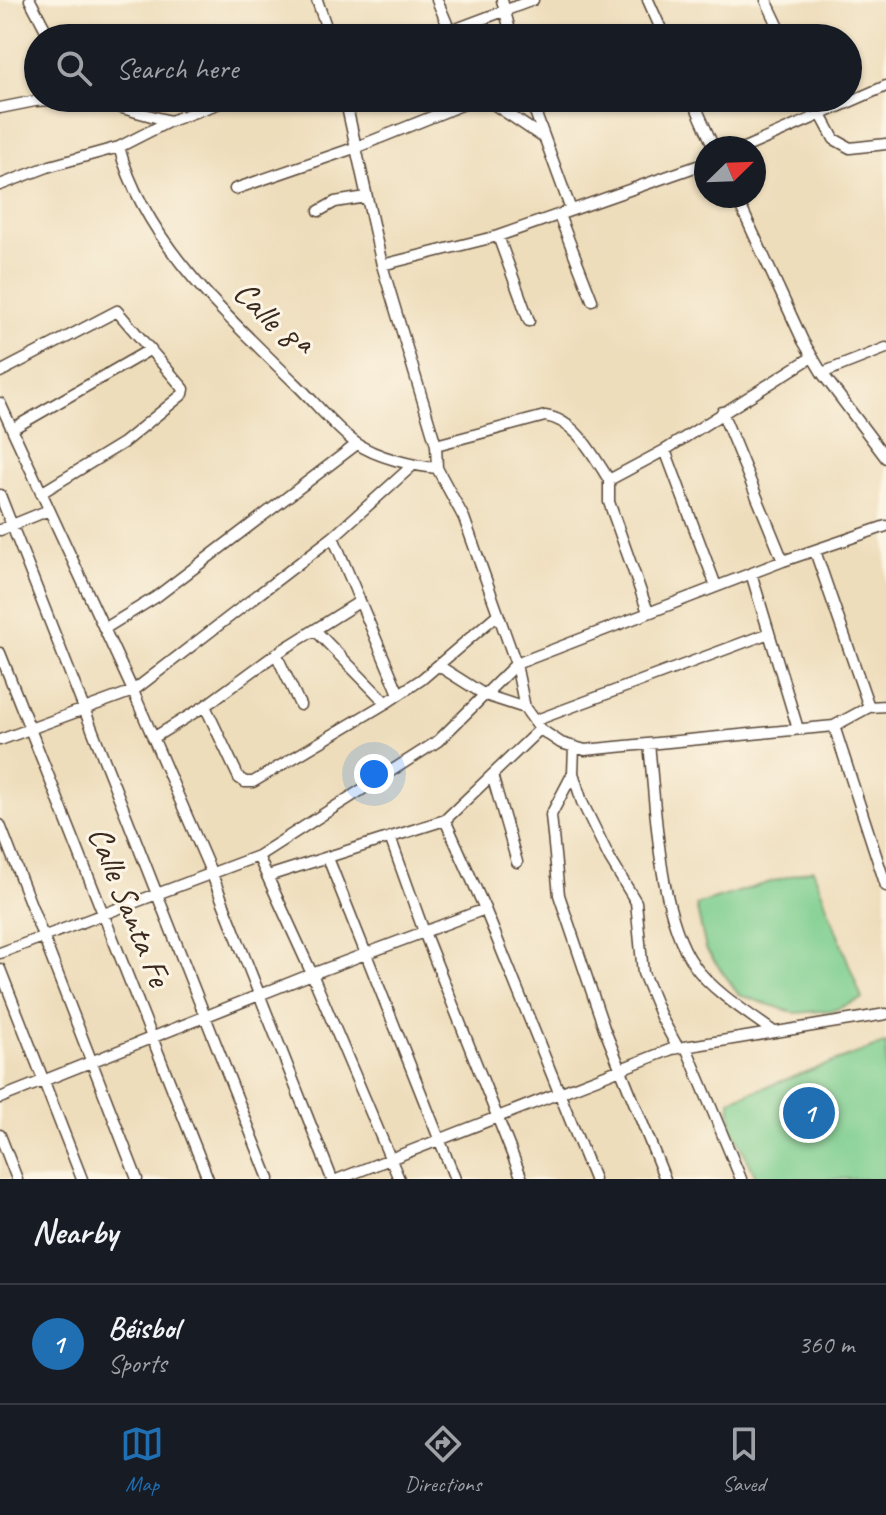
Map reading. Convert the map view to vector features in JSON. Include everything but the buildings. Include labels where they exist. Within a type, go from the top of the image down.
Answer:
[{"type":"street","points":[[30,0],[43,24]]},
{"type":"street","points":[[317,0],[325,24]]},
{"type":"street","points":[[437,0],[447,24]]},
{"type":"street","points":[[471,24],[503,5],[533,0]]},
{"type":"street","points":[[648,0],[659,24]]},
{"type":"street","points":[[766,0],[777,24]]},
{"type":"street","points":[[862,97],[886,86]]},
{"type":"street","points":[[0,108],[24,103]]},
{"type":"street","points":[[137,112],[170,121]]},
{"type":"street","points":[[0,185],[50,166],[119,147],[195,112]]},
{"type":"street","points":[[348,112],[382,265],[436,445],[437,468],[464,518],[516,664],[525,708],[537,725],[561,743],[585,750],[834,726],[869,707],[886,706]]},
{"type":"street","points":[[235,189],[357,147],[445,112]]},
{"type":"street","points":[[505,112],[544,138]]},
{"type":"street","points":[[535,112],[571,210]]},
{"type":"street","points":[[698,112],[709,136]]},
{"type":"street","points":[[818,112],[834,139],[850,148],[886,144]]},
{"type":"street","points":[[766,139],[829,112]]},
{"type":"street","name":"Calle 8ª","points":[[119,147],[133,188],[171,249],[222,311],[357,444],[412,466],[437,468]]},
{"type":"street","points":[[382,265],[498,236],[694,167]]},
{"type":"street","points":[[319,211],[335,202],[366,197]]},
{"type":"street","points":[[741,208],[795,327],[812,357],[886,458]]},
{"type":"street","points":[[559,215],[592,300]]},
{"type":"street","points":[[498,236],[529,321]]},
{"type":"street","points":[[0,372],[117,311],[184,389],[183,394],[123,443],[41,493]]},
{"type":"street","points":[[822,373],[886,348]]},
{"type":"street","points":[[12,429],[151,349]]},
{"type":"street","points":[[609,480],[665,450],[812,357]]},
{"type":"street","points":[[0,403],[133,691],[211,872],[332,1179]]},
{"type":"street","points":[[722,412],[783,561]]},
{"type":"street","points":[[436,445],[545,416],[559,417],[583,441],[609,480],[609,502],[648,612]]},
{"type":"street","points":[[104,629],[156,597],[357,444]]},
{"type":"street","points":[[665,450],[716,586]]},
{"type":"street","points":[[0,740],[133,691],[333,537],[412,466]]},
{"type":"street","points":[[0,495],[269,1179]]},
{"type":"street","points":[[0,530],[49,510]]},
{"type":"street","points":[[0,953],[258,856],[438,741],[516,664],[783,561],[886,526]]},
{"type":"street","points":[[333,537],[399,694]]},
{"type":"street","points":[[815,551],[869,707]]},
{"type":"street","points":[[751,573],[798,729]]},
{"type":"street","points":[[153,738],[359,602]]},
{"type":"street","points":[[205,706],[239,778],[253,782],[386,703],[439,666],[498,614]]},
{"type":"street","points":[[315,630],[386,703]]},
{"type":"street","points":[[268,876],[445,820],[492,775],[537,725],[769,633]]},
{"type":"street","name":"Calle Santa Fe","points":[[0,653],[208,1179]]},
{"type":"street","points":[[276,654],[300,705]]},
{"type":"street","points":[[439,666],[485,695],[525,708]]},
{"type":"street","points":[[834,726],[886,886]]},
{"type":"street","points":[[649,744],[664,879],[672,921],[694,966],[736,1005],[774,1032]]},
{"type":"street","points":[[574,747],[573,773],[582,802],[610,859],[636,902],[643,973],[682,1047],[741,1179]]},
{"type":"street","points":[[573,773],[551,815],[559,895],[621,1068],[665,1179]]},
{"type":"street","points":[[492,775],[517,862]]},
{"type":"street","points":[[445,820],[485,909],[594,1179]]},
{"type":"street","points":[[0,825],[137,1179]]},
{"type":"street","points":[[390,837],[424,932],[522,1179]]},
{"type":"street","points":[[258,856],[399,1179]]},
{"type":"street","points":[[328,858],[455,1179]]},
{"type":"street","points":[[0,1098],[485,909]]},
{"type":"street","points":[[0,969],[82,1179]]},
{"type":"street","points":[[339,1179],[682,1047],[886,1014]]},
{"type":"street","points":[[0,1135],[17,1179]]},
{"type":"green space","points":[[813,869],[862,999],[834,1010],[795,1013],[739,995],[706,949],[696,905]]},
{"type":"green space","points":[[886,1043],[886,1179],[757,1179],[732,1127],[730,1100]]},
{"type":"place","name":"Béisbol","points":[[809,1113]]}]
